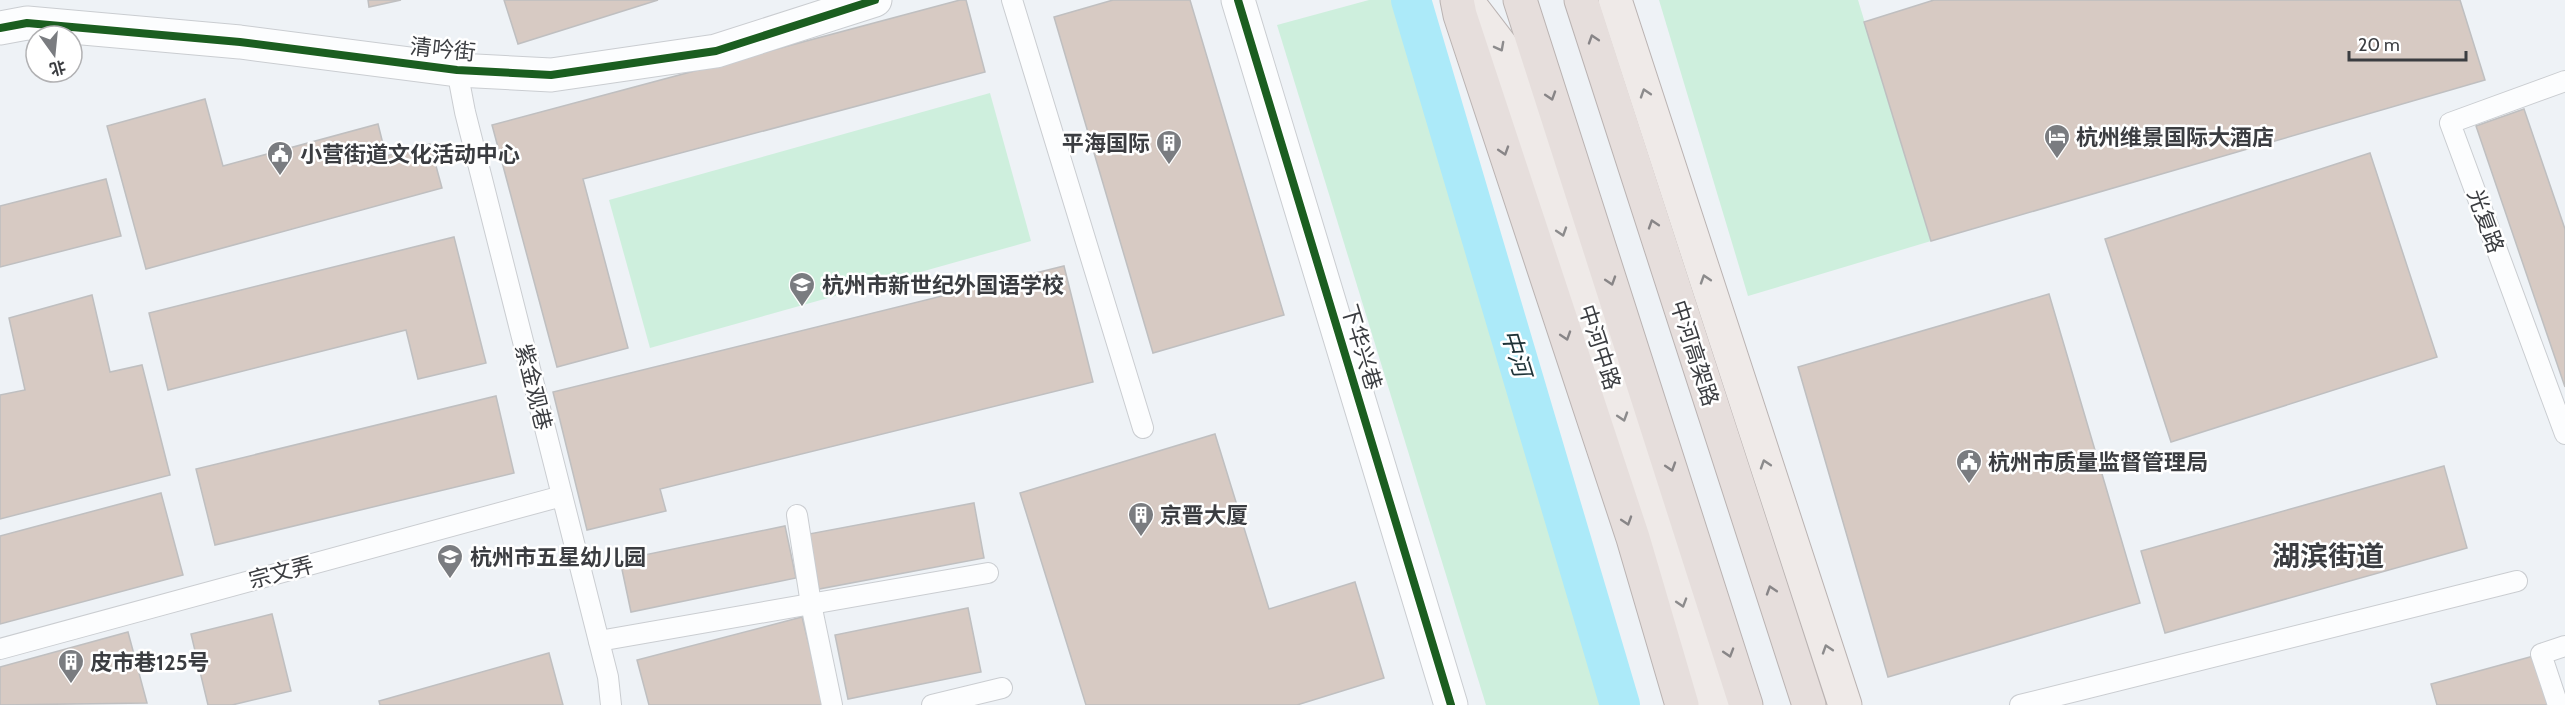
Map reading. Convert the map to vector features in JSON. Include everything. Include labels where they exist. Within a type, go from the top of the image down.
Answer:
[{"type":"highway","points":[[1457,0],[1460,15],[1633,538],[1682,705]]},
{"type":"highway","points":[[1520,0],[1746,705]]},
{"type":"highway","name":"中河高架路","points":[[1581,0],[1809,705]]},
{"type":"main road","name":"中河中路","points":[[1466,0],[1502,47],[1663,539],[1713,705]]},
{"type":"main road","points":[[1615,0],[1845,705]]},
{"type":"street","name":"清吟街","points":[[0,28],[27,23],[240,42],[457,70],[551,75],[716,51],[875,0]]},
{"type":"street","name":"下华兴巷","points":[[1238,0],[1451,705]]},
{"type":"lane","points":[[1012,0],[1143,428]]},
{"type":"lane","name":"紫金观巷","points":[[457,70],[465,112],[608,677],[611,705]]},
{"type":"lane","name":"光复路","points":[[2565,81],[2450,123],[2565,434]]},
{"type":"lane","name":"宗文弄","points":[[0,649],[562,496]]},
{"type":"lane","points":[[797,515],[811,604],[832,705]]},
{"type":"lane","points":[[599,641],[988,573]]},
{"type":"lane","points":[[2020,705],[2517,581]]},
{"type":"lane","points":[[2558,705],[2541,654],[2565,646]]},
{"type":"lane","points":[[932,705],[1002,688]]},
{"type":"green space","points":[[1369,0],[1411,0],[1627,705],[1486,705],[1277,25]]},
{"type":"green space","points":[[1659,0],[1858,0],[1931,241],[1748,296]]},
{"type":"green space","points":[[990,93],[1031,241],[650,348],[609,200]]},
{"type":"building","points":[[368,0],[401,0],[369,7]]},
{"type":"building","points":[[504,0],[658,0],[518,44]]},
{"type":"building","points":[[966,0],[985,72],[583,179],[628,348],[557,367],[492,125]]},
{"type":"building","name":"平海国际","points":[[1113,0],[1190,0],[1284,315],[1153,353],[1054,17]]},
{"type":"building","name":"杭州维景国际大酒店","points":[[1934,0],[2460,0],[2485,80],[1931,241],[1864,22]]},
{"type":"building","name":"小营街道文化活动中心","points":[[205,99],[223,166],[378,124],[386,156],[430,144],[442,188],[146,269],[107,126]]},
{"type":"building","points":[[2524,109],[2565,229],[2565,387],[2476,126]]},
{"type":"building","points":[[2370,153],[2437,357],[2171,442],[2105,239]]},
{"type":"building","points":[[106,179],[121,236],[0,267],[0,206]]},
{"type":"building","points":[[454,237],[486,363],[418,379],[406,330],[168,390],[149,313]]},
{"type":"building","points":[[1064,266],[1093,382],[660,489],[666,511],[587,530],[553,392]]},
{"type":"building","name":"杭州市质量监督管理局","points":[[2049,294],[2140,603],[1888,677],[1798,367]]},
{"type":"building","points":[[92,295],[110,372],[142,365],[170,475],[0,519],[0,395],[25,390],[9,318]]},
{"type":"building","points":[[496,396],[514,473],[215,545],[196,469]]},
{"type":"building","name":"京晋大厦","points":[[1215,434],[1269,609],[1355,582],[1384,678],[1297,705],[1086,705],[1020,493]]},
{"type":"building","points":[[2444,466],[2467,548],[2165,633],[2141,551]]},
{"type":"building","points":[[161,493],[183,575],[0,624],[0,536]]},
{"type":"building","points":[[974,503],[984,558],[819,589],[809,534]]},
{"type":"building","points":[[785,526],[796,578],[631,612],[620,560]]},
{"type":"building","points":[[968,608],[981,672],[848,699],[835,635]]},
{"type":"building","points":[[272,614],[291,691],[232,705],[208,705],[191,634]]},
{"type":"building","points":[[802,617],[824,705],[649,705],[637,660]]},
{"type":"building","name":"皮市巷125号","points":[[128,632],[147,703],[0,705],[0,667]]},
{"type":"building","points":[[549,653],[563,705],[380,705],[379,701]]},
{"type":"building","points":[[2541,654],[2555,705],[2437,705],[2431,684]]},
{"type":"waterway","name":"中河","points":[[1411,0],[1620,705]]},
{"type":"cycle path","points":[[0,28],[27,23],[240,42],[457,70],[551,75],[716,51],[875,0]]},
{"type":"cycle path","points":[[1238,0],[1451,705]]},
{"type":"place","name":"杭州维景国际大酒店","points":[[2057,160]]},
{"type":"place","name":"平海国际","points":[[1169,166]]},
{"type":"place","name":"小营街道文化活动中心","points":[[280,177]]},
{"type":"place","name":"杭州市新世纪外国语学校","points":[[802,308]]},
{"type":"place","name":"杭州市质量监督管理局","points":[[1969,485]]},
{"type":"place","name":"京晋大厦","points":[[1141,538]]},
{"type":"place","name":"杭州市五星幼儿园","points":[[450,580]]},
{"type":"place","name":"皮市巷125号","points":[[71,685]]},
{"type":"district","name":"湖滨街道","points":[[2328,556]]}]
